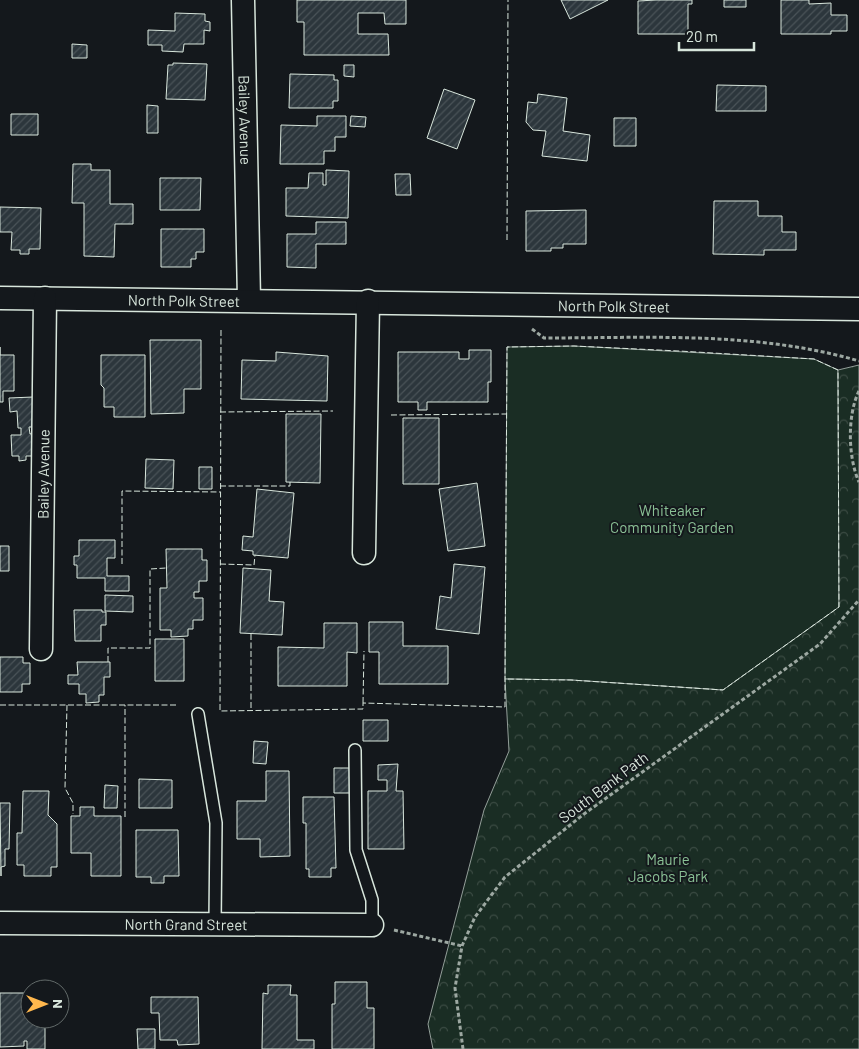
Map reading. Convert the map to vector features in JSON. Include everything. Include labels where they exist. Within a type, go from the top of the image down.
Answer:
[{"type":"street","name":"Bailey Avenue","points":[[244,0],[249,300]]},
{"type":"street","name":"North Polk Street","points":[[0,298],[859,308]]},
{"type":"street","name":"Bailey Avenue","points":[[41,649],[45,298]]},
{"type":"street","points":[[364,553],[368,301]]},
{"type":"street","name":"North Grand Street","points":[[0,923],[372,925]]},
{"type":"lane","points":[[198,714],[216,823],[215,923]]},
{"type":"lane","points":[[355,750],[356,850],[372,900],[372,925]]},
{"type":"path","points":[[507,304],[544,338],[754,340],[801,346],[859,361]]},
{"type":"path","points":[[859,391],[852,431],[855,474],[859,482]]},
{"type":"path","name":"South Bank Path","points":[[463,1049],[455,988],[462,946],[475,917],[505,877],[584,814],[820,644],[859,600]]},
{"type":"path","points":[[372,925],[462,946]]},
{"type":"green space","name":"Whiteaker Community Garden","points":[[574,346],[814,359],[838,370],[839,607],[723,690],[571,680],[505,679],[507,347]]},
{"type":"green space","name":"Maurie Jacobs Park","points":[[859,365],[859,1049],[433,1049],[428,1024],[484,810],[509,751],[505,679],[571,680],[723,690],[839,607],[838,370]]},
{"type":"building","points":[[297,0],[406,0],[406,24],[385,24],[384,13],[358,13],[358,34],[388,34],[389,55],[304,55],[304,22],[297,22]]},
{"type":"building","points":[[561,0],[608,0],[570,19]]},
{"type":"building","points":[[692,0],[692,4],[688,4],[688,34],[638,34],[638,1]]},
{"type":"building","points":[[724,0],[746,0],[746,7],[724,7]]},
{"type":"building","points":[[781,0],[809,0],[809,4],[831,3],[831,15],[847,15],[847,31],[831,31],[831,34],[781,34]]},
{"type":"building","points":[[175,13],[205,14],[205,21],[210,22],[210,31],[204,30],[204,44],[184,44],[183,52],[162,51],[162,45],[148,45],[148,30],[175,31]]},
{"type":"building","points":[[72,44],[87,45],[87,58],[72,58]]},
{"type":"building","points":[[173,63],[207,64],[205,100],[166,99],[168,65],[173,65]]},
{"type":"building","points":[[344,65],[354,65],[354,77],[344,76]]},
{"type":"building","points":[[290,74],[334,75],[334,80],[338,80],[338,101],[333,101],[333,108],[289,108]]},
{"type":"building","points":[[717,85],[766,86],[766,111],[716,111]]},
{"type":"building","points":[[444,89],[475,100],[457,149],[427,138]]},
{"type":"building","points":[[538,94],[567,98],[563,131],[590,135],[587,161],[542,156],[546,131],[533,130],[526,122],[528,102],[537,103]]},
{"type":"building","points":[[147,105],[158,106],[158,133],[147,133]]},
{"type":"building","points":[[11,114],[38,114],[38,135],[11,135]]},
{"type":"building","points":[[317,116],[346,116],[346,137],[335,137],[335,151],[324,151],[324,164],[280,164],[281,125],[317,126]]},
{"type":"building","points":[[351,116],[366,117],[365,127],[350,126]]},
{"type":"building","points":[[614,118],[636,118],[636,146],[614,146]]},
{"type":"building","points":[[73,164],[91,164],[91,170],[110,170],[110,204],[133,204],[133,224],[115,224],[114,257],[84,256],[84,203],[72,203]]},
{"type":"building","points":[[326,170],[349,171],[348,218],[286,216],[286,188],[308,188],[309,173],[323,173],[323,185],[326,185]]},
{"type":"building","points":[[395,174],[410,174],[411,195],[396,195]]},
{"type":"building","points":[[160,178],[201,178],[200,210],[160,210]]},
{"type":"building","points":[[714,201],[758,201],[758,216],[782,216],[782,232],[796,232],[796,250],[764,250],[764,255],[713,254]]},
{"type":"building","points":[[0,207],[41,208],[40,249],[29,249],[29,254],[20,254],[20,250],[11,250],[12,232],[0,232]]},
{"type":"building","points":[[586,210],[586,244],[563,244],[563,248],[551,248],[551,251],[526,251],[526,211]]},
{"type":"building","points":[[316,222],[346,222],[346,244],[316,244],[316,268],[287,267],[287,234],[316,234]]},
{"type":"building","points":[[161,229],[204,229],[204,252],[196,252],[196,259],[191,259],[191,267],[161,267]]},
{"type":"building","points":[[150,340],[201,340],[201,389],[184,389],[184,413],[151,414]]},
{"type":"building","points":[[469,350],[491,350],[491,382],[488,382],[488,402],[427,402],[427,410],[418,410],[418,402],[398,402],[398,352],[459,352],[459,359],[469,359]]},
{"type":"building","points":[[276,352],[328,356],[327,401],[241,399],[242,360],[276,361]]},
{"type":"building","points":[[0,355],[14,355],[14,391],[3,391],[3,402],[0,402]]},
{"type":"building","points":[[101,355],[145,355],[145,417],[114,417],[114,407],[104,407],[104,388],[101,385]]},
{"type":"building","points":[[33,397],[34,427],[29,427],[30,434],[33,433],[34,456],[26,456],[26,460],[19,461],[19,456],[12,456],[11,435],[21,435],[21,428],[18,428],[17,411],[10,412],[9,398]]},
{"type":"building","points":[[286,414],[321,414],[320,483],[286,482]]},
{"type":"building","points":[[403,418],[439,418],[439,484],[403,484]]},
{"type":"building","points":[[146,459],[174,460],[173,489],[145,488]]},
{"type":"building","points":[[199,467],[212,467],[212,489],[199,489]]},
{"type":"building","points":[[477,483],[485,546],[448,551],[439,489]]},
{"type":"building","points":[[257,489],[294,493],[288,558],[253,555],[253,551],[242,550],[243,536],[253,537]]},
{"type":"building","points":[[79,540],[115,540],[115,558],[107,558],[107,576],[129,576],[129,591],[105,591],[105,578],[77,578],[77,565],[74,565],[74,556],[79,556]]},
{"type":"building","points":[[0,546],[9,546],[9,571],[0,571]]},
{"type":"building","points":[[166,549],[202,549],[202,560],[207,560],[207,581],[199,581],[199,592],[194,592],[194,598],[203,598],[203,620],[193,620],[193,629],[188,629],[188,636],[171,637],[171,630],[160,630],[160,588],[167,588]]},
{"type":"building","points":[[454,564],[485,567],[479,634],[436,629],[440,596],[451,598]]},
{"type":"building","points":[[243,568],[271,570],[269,601],[284,602],[282,635],[240,633]]},
{"type":"building","points":[[105,595],[133,596],[133,612],[105,611]]},
{"type":"building","points":[[74,610],[102,610],[102,612],[106,612],[106,625],[101,625],[101,641],[75,641]]},
{"type":"building","points":[[369,622],[403,622],[403,646],[448,646],[448,684],[379,684],[379,652],[369,652]]},
{"type":"building","points":[[324,623],[357,623],[357,653],[347,652],[347,686],[278,686],[278,647],[324,648]]},
{"type":"building","points":[[155,639],[184,639],[184,681],[155,681]]},
{"type":"building","points":[[0,657],[23,657],[23,663],[30,663],[30,684],[22,684],[22,692],[0,692]]},
{"type":"building","points":[[77,662],[110,662],[110,677],[104,677],[104,695],[99,695],[99,702],[86,703],[86,694],[79,694],[79,684],[68,684],[68,675],[78,675]]},
{"type":"building","points":[[363,720],[388,720],[388,741],[363,741]]},
{"type":"building","points":[[254,741],[268,742],[266,764],[253,763]]},
{"type":"building","points":[[398,764],[396,791],[403,791],[404,849],[368,849],[368,791],[387,791],[387,780],[378,780],[378,765]]},
{"type":"building","points":[[334,768],[351,768],[351,793],[334,793]]},
{"type":"building","points":[[266,771],[289,771],[290,856],[260,857],[260,839],[237,839],[237,801],[266,801]]},
{"type":"building","points":[[139,779],[172,780],[172,808],[139,808]]},
{"type":"building","points":[[105,785],[118,786],[117,808],[104,808]]},
{"type":"building","points":[[23,791],[49,791],[48,815],[57,824],[57,867],[51,867],[51,876],[24,876],[24,865],[17,865],[17,833],[22,833]]},
{"type":"building","points":[[303,797],[334,797],[336,868],[331,868],[331,877],[309,877],[309,869],[306,869],[306,823],[303,823]]},
{"type":"building","points":[[0,803],[10,803],[9,849],[5,849],[5,866],[1,867],[1,876]]},
{"type":"building","points":[[80,807],[94,807],[94,816],[121,816],[121,876],[91,876],[91,853],[71,853],[71,816],[80,816]]},
{"type":"building","points":[[136,830],[178,830],[179,876],[164,876],[164,883],[151,883],[151,877],[136,877]]},
{"type":"building","points":[[335,982],[367,982],[367,1008],[374,1008],[374,1049],[332,1049],[332,1004],[335,1004]]},
{"type":"building","points":[[268,985],[291,985],[290,995],[297,995],[297,1040],[314,1040],[314,1049],[262,1049],[263,993],[268,994]]},
{"type":"building","points":[[0,993],[20,993],[20,1029],[45,1029],[45,1049],[27,1049],[27,1041],[24,1041],[24,1046],[0,1047]]},
{"type":"building","points":[[151,997],[198,997],[199,1044],[178,1045],[177,1040],[160,1040],[159,1013],[151,1013]]},
{"type":"building","points":[[137,1029],[155,1029],[155,1049],[138,1049]]},
{"type":"fence","points":[[507,240],[508,0]]},
{"type":"fence","points":[[221,330],[220,711],[363,709],[363,703],[505,707],[505,679],[507,347],[574,346],[814,359],[838,370],[839,607],[723,690],[571,680],[505,679]]},
{"type":"fence","points":[[220,412],[333,411]]},
{"type":"fence","points":[[391,415],[506,414]]},
{"type":"fence","points":[[220,486],[290,486],[290,482]]},
{"type":"fence","points":[[122,564],[122,491],[220,492]]},
{"type":"fence","points":[[220,564],[254,565],[255,555]]},
{"type":"fence","points":[[108,662],[108,648],[150,648],[150,569],[166,568]]},
{"type":"fence","points":[[251,634],[251,711]]},
{"type":"fence","points":[[363,703],[364,651]]},
{"type":"fence","points":[[0,705],[178,705]]},
{"type":"fence","points":[[67,705],[65,788],[73,803],[73,814]]},
{"type":"fence","points":[[125,705],[125,817]]}]
